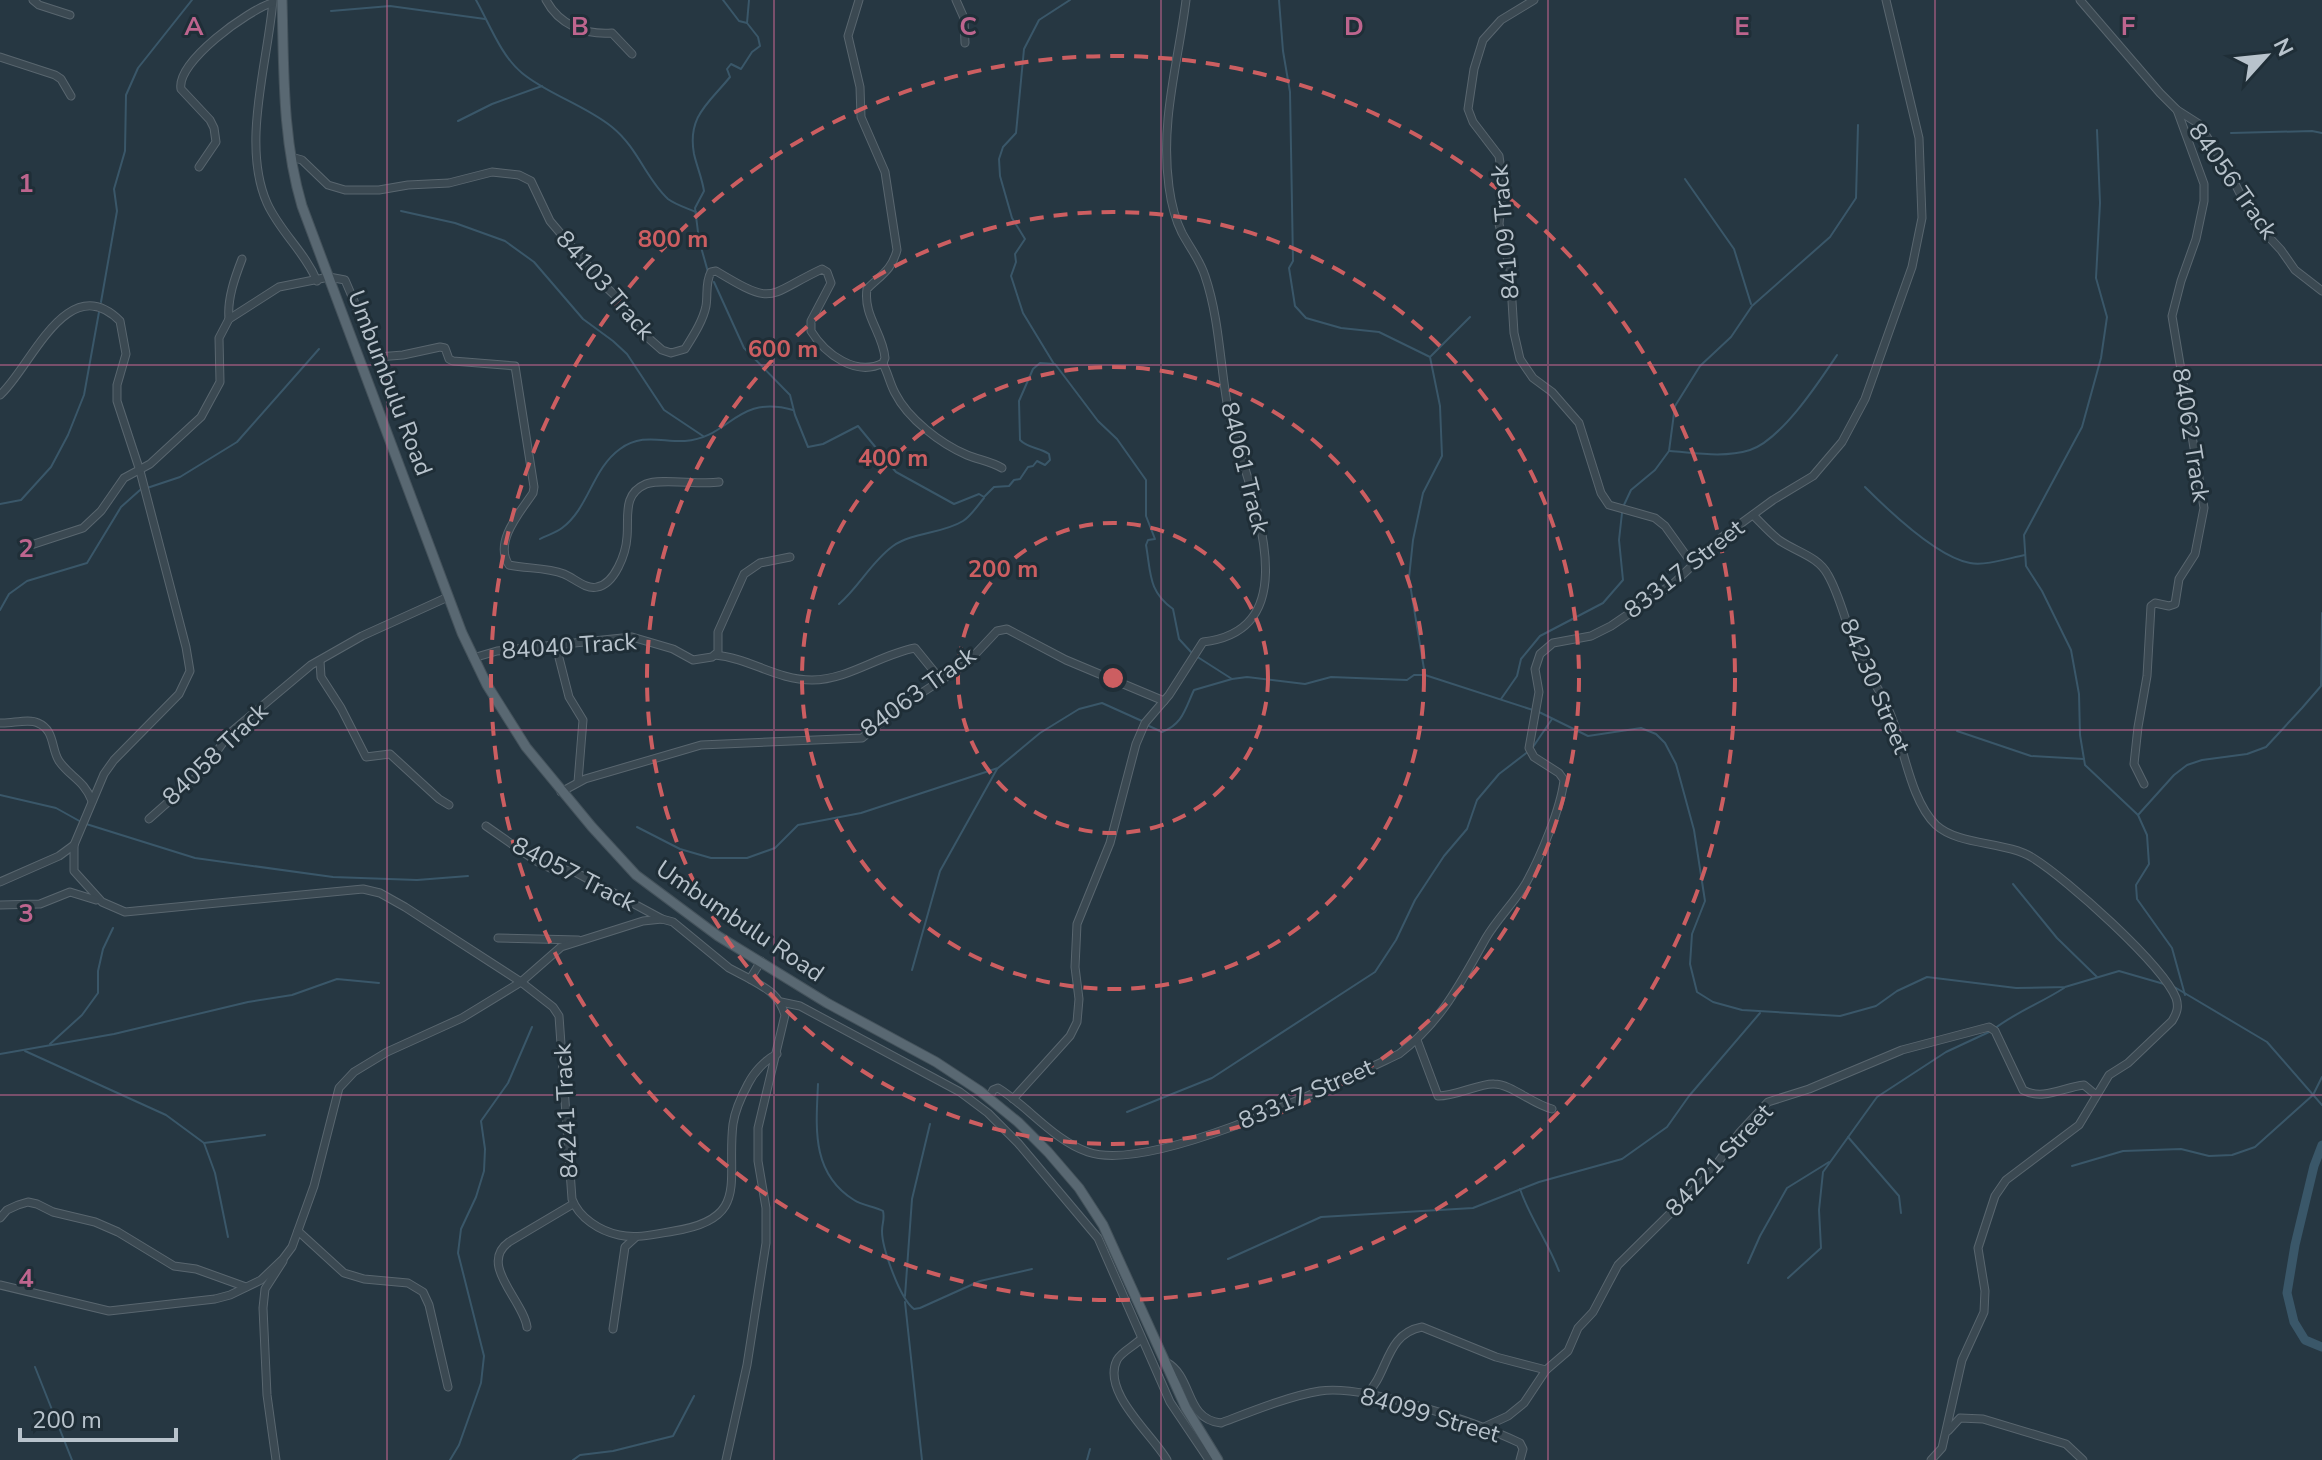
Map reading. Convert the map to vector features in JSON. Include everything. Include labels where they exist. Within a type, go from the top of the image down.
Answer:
[{"type":"main road","name":"Umbumbulu Road","points":[[276,1],[291,157],[302,206],[473,658],[526,747],[561,792],[636,875],[701,925],[827,1003],[936,1062],[1018,1122],[1079,1188],[1186,1408],[1218,1460]]},
{"type":"street","points":[[33,0],[70,15]]},
{"type":"street","points":[[546,0],[563,20],[589,33],[612,33],[632,54]]},
{"type":"street","points":[[859,0],[848,36],[860,87],[861,117],[885,172],[897,250],[894,263],[887,273],[867,289],[866,300],[873,327],[885,351],[883,364],[896,394],[924,428],[969,456],[1002,468]]},
{"type":"street","points":[[956,0],[964,18],[965,43]]},
{"type":"street","name":"84061 Track","points":[[1013,1099],[1070,1036],[1077,1022],[1077,924],[1110,843],[1136,744],[1145,723],[1164,701],[1203,642],[1239,631],[1261,602],[1265,558],[1259,512],[1229,414],[1207,284],[1196,254],[1181,232],[1169,188],[1167,105],[1184,26],[1186,0]]},
{"type":"street","name":"84109 Track","points":[[1534,0],[1501,20],[1483,40],[1474,69],[1468,109],[1473,122],[1499,156],[1503,184],[1499,224],[1510,269],[1517,351],[1533,378],[1552,392],[1579,423],[1601,493],[1609,505],[1655,518],[1673,536],[1693,565]]},
{"type":"street","name":"83317 Street","points":[[1013,1099],[1050,1129],[1087,1152],[1105,1155],[1144,1153],[1198,1138],[1287,1104],[1399,1054],[1417,1040],[1462,984],[1487,937],[1526,883],[1560,803],[1564,780],[1559,773],[1534,757],[1529,748],[1539,692],[1536,661],[1553,643],[1601,632],[1664,591],[1709,548],[1813,476],[1853,426],[1880,363],[1919,242],[1923,189],[1919,138],[1886,0]]},
{"type":"street","name":"84056 Track","points":[[2080,0],[2177,110],[2192,118],[2207,135],[2238,187],[2248,212],[2261,230],[2295,270],[2322,291]]},
{"type":"street","points":[[199,167],[216,142],[214,128],[181,89],[183,75],[232,23],[276,1]]},
{"type":"street","points":[[276,1],[259,111],[258,165],[266,201],[278,223],[306,258],[317,281]]},
{"type":"street","points":[[0,57],[55,75],[71,96]]},
{"type":"street","name":"84062 Track","points":[[2144,784],[2134,764],[2147,676],[2151,606],[2155,603],[2175,604],[2179,579],[2195,554],[2204,508],[2172,316],[2196,239],[2204,201],[2204,184],[2177,110]]},
{"type":"street","name":"84103 Track","points":[[291,157],[302,160],[328,185],[345,190],[449,183],[492,172],[519,175],[531,181],[550,221],[599,280],[623,303],[646,336],[662,350],[671,353],[685,349],[698,328],[706,305],[707,278],[711,272],[716,271],[748,290],[765,295],[790,288],[822,269],[827,272],[831,283],[811,321],[815,338],[846,363],[868,368],[883,364]]},
{"type":"street","points":[[229,319],[235,277],[242,259]]},
{"type":"street","points":[[28,546],[83,528],[101,511],[124,478],[140,471],[181,438],[211,403],[222,373],[220,333],[229,319],[279,287],[329,277],[345,280],[378,357],[440,347],[445,348],[453,361],[515,366],[534,487],[511,525],[508,536],[505,560],[513,566],[554,571],[590,587],[599,587],[606,583],[620,563],[627,537],[627,506],[638,489],[654,482],[719,482]]},
{"type":"street","points":[[0,395],[15,380],[52,326],[66,314],[90,308],[109,312],[120,321],[126,354],[117,385],[117,401],[140,471],[190,671],[179,694],[104,774],[74,845],[74,871],[102,902]]},
{"type":"street","name":"84230 Street","points":[[1753,515],[1779,540],[1818,562],[1828,573],[1855,644],[1890,713],[1916,790],[1925,810],[1937,825],[1949,833],[2016,850],[2034,858],[2108,919],[2165,980],[2176,1000],[2178,1012],[2128,1063],[2109,1075],[2096,1095]]},
{"type":"street","points":[[715,655],[718,652],[718,632],[744,574],[760,563],[790,557]]},
{"type":"street","name":"84058 Track","points":[[149,819],[202,772],[230,733],[311,665],[362,636],[448,597]]},
{"type":"street","name":"84063 Track","points":[[561,792],[578,782],[701,745],[862,738],[966,664],[997,631],[1007,629],[1066,660],[1164,701]]},
{"type":"street","name":"84040 Track","points":[[473,658],[497,651],[632,637],[673,649],[693,660],[715,655],[742,659],[776,675],[817,680],[915,648],[941,680]]},
{"type":"street","points":[[556,646],[569,697],[583,720],[578,782]]},
{"type":"street","points":[[320,661],[321,677],[366,757],[383,753],[397,758],[449,805]]},
{"type":"street","points":[[0,723],[33,721],[41,724],[51,735],[59,761],[84,784],[92,801]]},
{"type":"street","name":"84057 Track","points":[[486,826],[536,861],[550,868],[573,871],[673,922],[729,968],[773,992],[781,1002],[800,1006],[960,1092],[988,1113],[1102,1236],[1141,1339],[1170,1402],[1209,1460]]},
{"type":"street","points":[[0,882],[59,856],[74,845]]},
{"type":"street","name":"84241 Track","points":[[0,905],[40,904],[70,892],[125,912],[363,889],[380,893],[521,982],[553,1007],[561,1024],[573,1204],[588,1221],[606,1232],[638,1236],[694,1227],[715,1218],[732,1192],[733,1124],[740,1099],[751,1078],[769,1058],[777,1054]]},
{"type":"street","points":[[276,1460],[267,1395],[263,1295],[292,1247],[298,1231],[314,1186],[339,1088],[354,1072],[387,1052],[462,1018],[521,982],[561,947],[643,921],[662,919]]},
{"type":"street","points":[[498,938],[585,940]]},
{"type":"street","points":[[750,979],[761,961]]},
{"type":"street","points":[[726,1460],[761,1280],[767,1225],[758,1161],[758,1128],[785,1015],[781,1002]]},
{"type":"street","name":"84221 Street","points":[[1482,1428],[1516,1411],[1546,1370],[1568,1351],[1578,1328],[1593,1312],[1618,1265],[1708,1176],[1740,1132],[1768,1102],[1809,1089],[1902,1050],[1989,1027],[1995,1031],[2023,1090],[2041,1095],[2084,1085],[2096,1095]]},
{"type":"street","points":[[1417,1040],[1438,1096],[1497,1084],[1523,1095],[1534,1104],[1552,1109]]},
{"type":"street","points":[[988,1113],[993,1090],[998,1088],[1013,1099]]},
{"type":"street","points":[[1931,1460],[1942,1448],[1962,1360],[1984,1312],[1985,1291],[1978,1248],[1995,1196],[2006,1180],[2079,1125],[2096,1095]]},
{"type":"street","points":[[0,1218],[18,1205],[28,1202],[37,1204],[118,1232],[174,1266],[196,1269],[246,1287]]},
{"type":"street","points":[[527,1327],[526,1317],[499,1267],[497,1255],[509,1242],[573,1204]]},
{"type":"street","points":[[298,1231],[344,1273],[364,1279],[408,1283],[423,1292],[429,1305],[448,1387]]},
{"type":"street","points":[[613,1329],[625,1247],[638,1236]]},
{"type":"street","points":[[0,1285],[109,1311],[215,1299],[261,1280],[283,1259]]},
{"type":"street","points":[[1366,1395],[1379,1378],[1391,1348],[1413,1329],[1422,1327],[1496,1357],[1546,1370]]},
{"type":"street","points":[[1141,1339],[1117,1360],[1118,1392],[1167,1460]]},
{"type":"street","name":"84099 Street","points":[[1166,1362],[1177,1371],[1202,1418],[1211,1422],[1221,1423],[1320,1391],[1366,1395],[1482,1428],[1520,1443],[1523,1449],[1520,1460]]},
{"type":"street","points":[[1945,1436],[1960,1418],[1983,1419],[2066,1444],[2083,1460]]},
{"type":"waterway","points":[[101,302],[117,211],[114,189],[125,151],[126,95],[138,68],[192,0]]},
{"type":"waterway","points":[[476,0],[502,48],[522,73],[612,127],[629,144],[660,191],[678,205],[696,212]]},
{"type":"waterway","points":[[708,272],[699,240],[695,208],[704,191],[694,154],[694,130],[702,111],[730,77],[727,69],[731,64],[741,69],[760,46],[758,37],[747,23],[739,21],[723,0]]},
{"type":"waterway","points":[[747,23],[749,0]]},
{"type":"waterway","points":[[1054,364],[1023,313],[1011,276],[1016,262],[1015,254],[1025,239],[1012,218],[1000,176],[999,159],[1003,147],[1016,133],[1024,49],[1039,20],[1070,0]]},
{"type":"waterway","points":[[1279,0],[1290,92],[1293,261],[1289,268],[1295,306],[1306,318],[1341,328],[1379,332],[1430,357],[1440,406],[1442,456],[1423,493],[1409,578],[1425,675]]},
{"type":"waterway","points":[[331,11],[390,6],[485,19]]},
{"type":"waterway","points":[[458,121],[492,104],[542,86]]},
{"type":"waterway","points":[[1623,507],[1631,490],[1655,470],[1669,451],[1675,406],[1700,366],[1731,337],[1752,306],[1830,237],[1856,198],[1858,125]]},
{"type":"waterway","points":[[2097,130],[2100,203],[2096,278],[2107,317],[2101,358],[2082,427],[2024,535],[2026,566],[2071,650],[2079,694],[2080,735],[2085,765],[2138,815],[2147,835],[2149,864],[2136,885],[2137,899],[2172,948],[2185,995]]},
{"type":"waterway","points":[[2231,133],[2322,133]]},
{"type":"waterway","points":[[1685,179],[1734,249],[1751,304]]},
{"type":"waterway","points":[[401,211],[455,223],[505,241],[534,262],[583,319],[627,354],[664,410],[703,436]]},
{"type":"waterway","points":[[714,282],[744,348],[790,395],[808,447],[823,444],[858,426],[896,472],[954,504],[979,494],[984,497],[994,487],[1009,486],[1037,461],[1045,465],[1050,460],[1049,454],[1020,440],[1019,401],[1033,369],[1040,363],[1055,364],[1098,421],[1117,439],[1146,480],[1146,516],[1155,539],[1148,540],[1146,545],[1152,581],[1159,595],[1173,609],[1179,639],[1191,652]]},
{"type":"waterway","points":[[0,504],[21,500],[51,467],[68,435],[84,395],[99,312]]},
{"type":"waterway","points":[[1431,356],[1470,317]]},
{"type":"waterway","points":[[147,488],[180,477],[237,442],[319,349]]},
{"type":"waterway","points":[[1670,451],[1730,454],[1762,444],[1798,409],[1837,355]]},
{"type":"waterway","points":[[540,539],[560,530],[571,520],[603,467],[628,444],[644,440],[685,441],[700,438],[758,408],[793,410]]},
{"type":"waterway","points":[[1865,487],[1928,542],[1957,559],[1983,563],[2025,555]]},
{"type":"waterway","points":[[0,610],[9,594],[27,581],[87,563],[121,507],[140,490]]},
{"type":"waterway","points":[[839,604],[893,546],[963,521],[984,498]]},
{"type":"waterway","points":[[1501,699],[1517,676],[1521,659],[1540,636],[1603,603],[1623,580],[1619,540],[1622,513]]},
{"type":"waterway","points":[[2138,815],[2187,765],[2247,754],[2266,747],[2302,708],[2321,686],[2322,613]]},
{"type":"waterway","points":[[1196,656],[1232,679],[1247,677],[1305,684],[1331,677],[1407,680],[1414,675],[1425,675],[1533,710]]},
{"type":"waterway","points":[[1147,725],[1162,732],[1169,729],[1182,715],[1194,690],[1232,679]]},
{"type":"waterway","points":[[637,827],[680,849],[711,858],[747,858],[775,848],[798,825],[861,813],[998,768],[1040,733],[1079,709],[1102,703],[1142,721]]},
{"type":"waterway","points":[[1539,712],[1588,736],[1641,728],[1656,734],[1665,743],[1676,764],[1694,830],[1705,901],[1692,934],[1690,964],[1697,992],[1713,1002],[1742,1010],[1840,1016],[1876,1006],[1897,991],[1927,977],[2016,988],[2065,987],[2119,971],[2164,984]]},
{"type":"waterway","points":[[1533,747],[1552,719]]},
{"type":"waterway","points":[[1957,731],[2031,756],[2084,759]]},
{"type":"waterway","points":[[1127,1112],[1212,1078],[1375,972],[1396,940],[1415,900],[1444,856],[1467,829],[1477,800],[1499,774],[1529,751]]},
{"type":"waterway","points":[[912,970],[940,871],[997,769]]},
{"type":"waterway","points":[[0,795],[56,808],[83,823],[195,858],[333,877],[417,880],[468,876]]},
{"type":"waterway","points":[[2013,884],[2057,938],[2097,977]]},
{"type":"waterway","points":[[50,1044],[82,1015],[98,993],[98,971],[103,949],[113,928]]},
{"type":"waterway","points":[[0,1054],[114,1034],[248,1002],[292,995],[337,979],[379,983]]},
{"type":"waterway","points":[[2171,985],[2267,1042],[2322,1105]]},
{"type":"waterway","points":[[1994,1029],[2064,988]]},
{"type":"waterway","points":[[1228,1259],[1321,1217],[1473,1208],[1539,1182],[1622,1159],[1667,1127],[1689,1096],[1760,1013]]},
{"type":"waterway","points":[[450,1460],[459,1445],[481,1383],[484,1356],[458,1253],[461,1229],[484,1171],[481,1121],[508,1083],[532,1027]]},
{"type":"waterway","points":[[1788,1278],[1821,1248],[1819,1210],[1823,1172],[1877,1097],[1946,1052],[1989,1032]]},
{"type":"waterway","points":[[25,1051],[166,1115],[204,1143],[215,1173],[228,1237]]},
{"type":"waterway","points":[[2072,1166],[2123,1151],[2181,1149],[2209,1156],[2232,1155],[2255,1147],[2313,1095],[2322,1077]]},
{"type":"waterway","points":[[818,1084],[817,1133],[823,1163],[840,1189],[857,1202],[883,1211],[882,1231],[888,1261],[903,1295],[914,1309],[980,1281],[1032,1269]]},
{"type":"waterway","points":[[905,1296],[912,1199],[930,1124]]},
{"type":"waterway","points":[[204,1143],[265,1135]]},
{"type":"waterway","points":[[1848,1137],[1899,1196],[1901,1213]]},
{"type":"waterway","points":[[2322,1145],[2295,1245],[2287,1293],[2294,1322],[2305,1340],[2322,1347]]},
{"type":"waterway","points":[[1748,1263],[1787,1188],[1829,1162]]},
{"type":"waterway","points":[[1520,1189],[1559,1271]]},
{"type":"waterway","points":[[905,1302],[922,1460]]},
{"type":"waterway","points":[[35,1367],[72,1460]]},
{"type":"waterway","points":[[573,1460],[580,1455],[613,1451],[673,1436],[694,1396]]},
{"type":"waterway","points":[[1087,1460],[1090,1449]]}]
